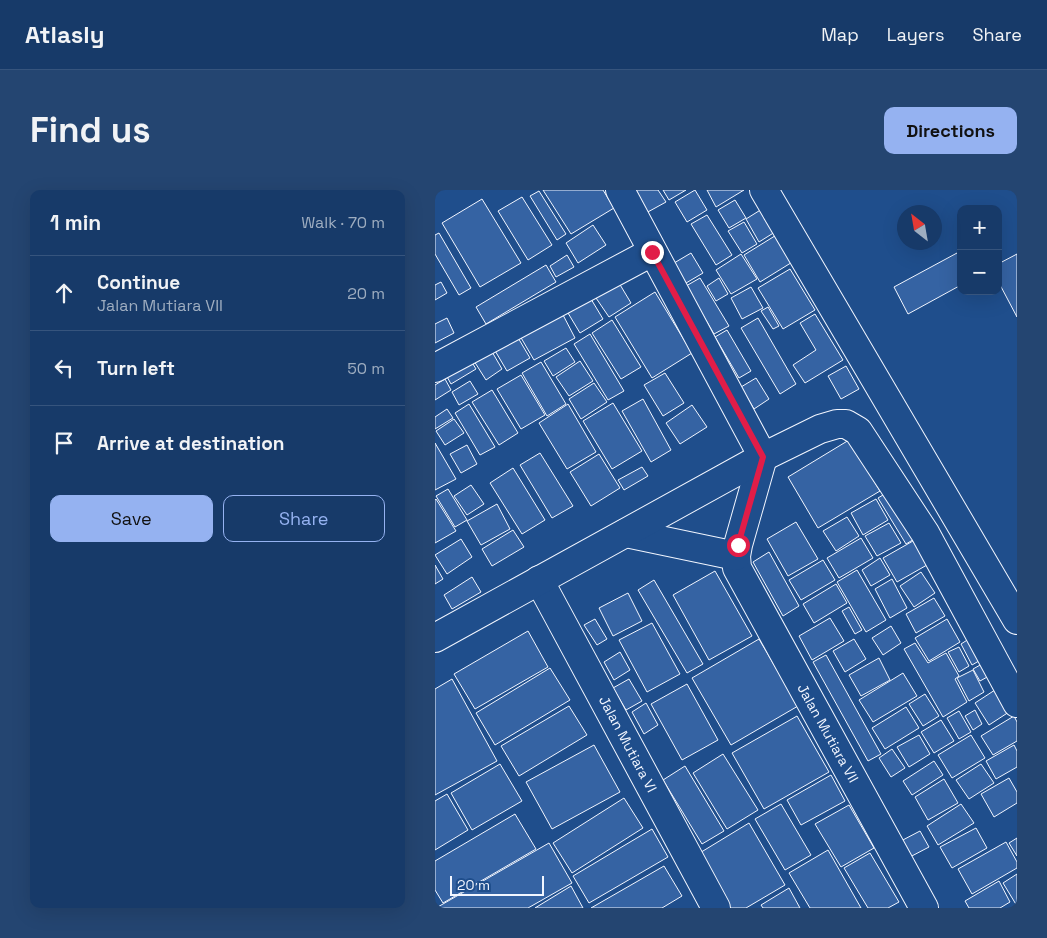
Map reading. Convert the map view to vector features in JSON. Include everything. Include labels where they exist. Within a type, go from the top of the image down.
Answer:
[{"type":"street","points":[[620,190],[763,457],[736,556],[626,533]]},
{"type":"street","points":[[764,190],[1017,620]]},
{"type":"street","points":[[435,368],[652,252]]},
{"type":"street","points":[[435,638],[763,457],[820,429],[837,424],[846,424],[858,431],[925,533],[1017,703]]},
{"type":"street","name":"Jalan Mutiara VII","points":[[736,556],[737,568],[924,908]]},
{"type":"street","name":"Jalan Mutiara VI","points":[[539,580],[716,908]]},
{"type":"building","points":[[543,190],[603,190],[614,208],[571,234]]},
{"type":"building","points":[[632,190],[658,190],[666,202],[646,213]]},
{"type":"building","points":[[663,190],[686,190],[669,200]]},
{"type":"building","points":[[695,190],[707,210],[687,222],[675,202]]},
{"type":"building","points":[[707,190],[744,190],[716,207]]},
{"type":"building","points":[[539,191],[566,234],[557,240],[530,196]]},
{"type":"building","points":[[522,197],[552,245],[528,260],[498,211]]},
{"type":"building","points":[[482,199],[521,263],[480,287],[442,223]]},
{"type":"building","points":[[735,200],[746,218],[729,228],[718,210]]},
{"type":"building","points":[[762,209],[775,232],[759,242],[746,219]]},
{"type":"building","points":[[707,215],[732,255],[716,265],[691,224]]},
{"type":"building","points":[[744,222],[757,244],[742,253],[728,231]]},
{"type":"building","points":[[593,225],[606,245],[578,263],[566,243]]},
{"type":"building","points":[[439,233],[471,288],[459,295],[435,254],[435,235]]},
{"type":"building","points":[[778,234],[794,261],[760,282],[744,255]]},
{"type":"building","points":[[691,253],[703,273],[681,286],[669,266]]},
{"type":"building","points":[[957,253],[957,287],[908,314],[894,287]]},
{"type":"building","points":[[741,254],[757,279],[731,294],[716,270]]},
{"type":"building","points":[[1017,254],[1017,317],[1002,289],[1002,262]]},
{"type":"building","points":[[567,255],[574,267],[556,277],[550,266]]},
{"type":"building","points":[[546,265],[556,282],[486,324],[476,307]]},
{"type":"building","points":[[790,269],[815,310],[783,329],[758,288]]},
{"type":"building","points":[[700,278],[729,326],[714,334],[686,286]]},
{"type":"building","points":[[719,278],[728,294],[716,301],[707,286]]},
{"type":"building","points":[[441,282],[447,293],[435,300],[435,285]]},
{"type":"building","points":[[619,283],[631,303],[609,317],[596,298]]},
{"type":"building","points":[[751,287],[763,308],[742,319],[731,298]]},
{"type":"building","points":[[655,292],[692,353],[652,378],[615,317]]},
{"type":"building","points":[[591,299],[603,319],[580,333],[568,313]]},
{"type":"building","points":[[768,307],[779,326],[773,329],[761,311]]},
{"type":"building","points":[[562,313],[575,338],[534,360],[520,336]]},
{"type":"building","points":[[815,314],[843,360],[805,383],[793,365],[816,350],[800,323]]},
{"type":"building","points":[[447,318],[454,333],[435,343],[435,324]]},
{"type":"building","points":[[758,318],[796,384],[780,394],[741,328]]},
{"type":"building","points":[[612,320],[641,367],[621,379],[592,333]]},
{"type":"building","points":[[727,330],[751,371],[739,378],[715,337]]},
{"type":"building","points":[[590,334],[624,391],[608,400],[574,344]]},
{"type":"building","points":[[517,336],[530,358],[507,371],[494,349]]},
{"type":"building","points":[[566,348],[575,362],[553,376],[544,361]]},
{"type":"building","points":[[491,350],[502,369],[486,380],[474,361]]},
{"type":"building","points":[[470,359],[476,369],[451,384],[445,373]]},
{"type":"building","points":[[580,361],[593,381],[569,396],[556,377]]},
{"type":"building","points":[[541,362],[566,404],[547,416],[522,373]]},
{"type":"building","points":[[846,366],[859,389],[841,399],[828,376]]},
{"type":"building","points":[[665,373],[684,403],[663,416],[644,385]]},
{"type":"building","points":[[521,375],[545,415],[521,429],[497,389]]},
{"type":"building","points":[[756,378],[769,399],[754,409],[741,387]]},
{"type":"building","points":[[445,379],[451,390],[435,400],[435,385]]},
{"type":"building","points":[[470,381],[478,394],[459,405],[452,392]]},
{"type":"building","points":[[594,383],[607,402],[581,419],[569,399]]},
{"type":"building","points":[[492,390],[518,433],[499,445],[472,402]]},
{"type":"building","points":[[643,399],[671,450],[651,462],[622,411]]},
{"type":"building","points":[[613,403],[642,451],[612,469],[583,421]]},
{"type":"building","points":[[469,404],[495,447],[480,455],[455,413]]},
{"type":"building","points":[[568,404],[596,452],[567,469],[539,423]]},
{"type":"building","points":[[692,405],[707,427],[680,444],[666,423]]},
{"type":"building","points":[[447,409],[453,418],[435,429],[435,417]]},
{"type":"building","points":[[454,419],[464,433],[445,445],[436,431]]},
{"type":"building","points":[[849,440],[880,491],[818,528],[788,477]]},
{"type":"building","points":[[435,443],[456,479],[435,490]]},
{"type":"building","points":[[467,445],[477,464],[461,473],[450,454]]},
{"type":"building","points":[[540,453],[573,506],[552,518],[520,465]]},
{"type":"building","points":[[599,454],[620,488],[591,506],[570,472]]},
{"type":"building","points":[[642,467],[648,476],[624,490],[618,480]]},
{"type":"building","points":[[513,468],[545,520],[522,534],[490,483]]},
{"type":"building","points":[[471,485],[484,504],[467,515],[454,496]]},
{"type":"building","points":[[448,489],[467,520],[455,527],[436,496]]},
{"type":"building","points":[[888,492],[916,538],[906,544],[878,498]]},
{"type":"building","points":[[876,499],[888,520],[863,535],[851,513]]},
{"type":"building","points":[[435,500],[456,531],[435,543]]},
{"type":"building","points":[[497,504],[510,529],[481,545],[467,521]]},
{"type":"building","points":[[847,517],[859,536],[836,551],[823,531]]},
{"type":"building","points":[[796,522],[818,559],[788,576],[767,539]]},
{"type":"building","points":[[889,523],[901,543],[877,556],[865,536]]},
{"type":"building","points":[[513,530],[524,547],[492,566],[482,549]]},
{"type":"building","points":[[920,537],[934,561],[897,582],[883,558]]},
{"type":"building","points":[[861,538],[873,558],[839,578],[827,558]]},
{"type":"building","points":[[461,539],[472,557],[447,574],[435,555]]},
{"type":"building","points":[[769,552],[799,606],[783,616],[753,562]]},
{"type":"building","points":[[880,558],[890,575],[871,586],[862,570]]},
{"type":"building","points":[[823,560],[835,580],[801,600],[789,580]]},
{"type":"building","points":[[435,565],[443,579],[435,584]]},
{"type":"building","points":[[857,570],[886,620],[866,632],[837,582]]},
{"type":"building","points":[[715,571],[752,636],[709,660],[673,595]]},
{"type":"building","points":[[921,572],[935,593],[914,607],[900,586]]},
{"type":"building","points":[[472,577],[481,592],[452,609],[444,595]]},
{"type":"building","points":[[892,579],[907,608],[890,618],[875,589]]},
{"type":"building","points":[[654,580],[703,664],[687,673],[638,590]]},
{"type":"building","points":[[836,584],[847,603],[814,623],[803,604]]},
{"type":"building","points":[[628,593],[642,621],[613,636],[599,608]]},
{"type":"building","points":[[934,598],[945,616],[916,633],[906,614]]},
{"type":"building","points":[[849,607],[862,630],[855,634],[842,611]]},
{"type":"building","points":[[830,618],[844,641],[812,660],[799,636]]},
{"type":"building","points":[[595,619],[607,639],[597,645],[584,625]]},
{"type":"building","points":[[947,619],[960,642],[929,661],[915,638]]},
{"type":"building","points":[[652,623],[680,674],[647,692],[619,640]]},
{"type":"building","points":[[891,626],[901,643],[883,655],[872,638]]},
{"type":"building","points":[[528,631],[548,667],[475,709],[454,674]]},
{"type":"building","points":[[972,637],[984,658],[972,665],[961,644]]},
{"type":"building","points":[[759,639],[798,706],[731,745],[692,678]]},
{"type":"building","points":[[854,639],[866,659],[845,672],[833,651]]},
{"type":"building","points":[[915,643],[928,663],[946,653],[959,676],[955,679],[967,702],[943,717],[904,649]]},
{"type":"building","points":[[959,647],[969,666],[959,672],[948,652]]},
{"type":"building","points":[[620,652],[630,670],[614,680],[604,662]]},
{"type":"building","points":[[826,655],[881,754],[868,761],[813,662]]},
{"type":"building","points":[[879,658],[890,680],[861,696],[849,675]]},
{"type":"building","points":[[982,664],[989,676],[980,681],[973,669]]},
{"type":"building","points":[[550,668],[570,700],[495,745],[476,713]]},
{"type":"building","points":[[973,670],[984,692],[969,701],[957,678]]},
{"type":"building","points":[[903,673],[917,696],[873,722],[859,700]]},
{"type":"building","points":[[452,679],[497,761],[435,795],[435,689]]},
{"type":"building","points":[[629,679],[642,701],[626,710],[613,688]]},
{"type":"building","points":[[687,684],[718,740],[682,760],[651,704]]},
{"type":"building","points":[[998,688],[1012,710],[989,725],[975,703]]},
{"type":"building","points":[[925,694],[939,716],[923,726],[909,704]]},
{"type":"building","points":[[646,703],[658,725],[644,734],[632,712]]},
{"type":"building","points":[[569,706],[587,735],[519,776],[501,746]]},
{"type":"building","points":[[906,707],[919,728],[885,749],[872,728]]},
{"type":"building","points":[[975,710],[982,724],[973,730],[965,716]]},
{"type":"building","points":[[959,711],[971,732],[959,739],[947,718]]},
{"type":"building","points":[[797,716],[829,772],[764,809],[732,753]]},
{"type":"building","points":[[1014,716],[1017,722],[1017,741],[993,755],[981,736]]},
{"type":"building","points":[[941,720],[954,741],[934,753],[921,732]]},
{"type":"building","points":[[919,735],[930,754],[909,767],[897,747]]},
{"type":"building","points":[[971,735],[985,758],[952,778],[938,755]]},
{"type":"building","points":[[594,745],[620,792],[552,829],[526,782]]},
{"type":"building","points":[[1014,745],[1017,751],[1017,767],[996,779],[986,761]]},
{"type":"building","points":[[892,749],[905,768],[891,777],[879,758]]},
{"type":"building","points":[[723,754],[758,810],[727,829],[693,773]]},
{"type":"building","points":[[934,761],[943,775],[912,795],[903,781]]},
{"type":"building","points":[[500,764],[522,801],[472,830],[451,793]]},
{"type":"building","points":[[981,764],[994,783],[969,799],[956,780]]},
{"type":"building","points":[[685,766],[724,831],[702,844],[663,780]]},
{"type":"building","points":[[831,775],[845,801],[801,825],[787,800]]},
{"type":"building","points":[[1009,778],[1017,792],[1017,803],[994,817],[981,794]]},
{"type":"building","points":[[944,779],[958,803],[928,820],[915,797]]},
{"type":"building","points":[[447,794],[468,830],[435,850],[435,801]]},
{"type":"building","points":[[624,798],[643,828],[572,873],[553,843]]},
{"type":"building","points":[[781,804],[811,855],[785,870],[755,819]]},
{"type":"building","points":[[961,804],[974,823],[938,845],[927,826]]},
{"type":"building","points":[[849,805],[874,848],[841,867],[815,824]]},
{"type":"building","points":[[515,814],[536,849],[443,903],[435,890],[435,861]]},
{"type":"building","points":[[749,823],[785,885],[746,908],[729,908],[698,854]]},
{"type":"building","points":[[976,828],[987,848],[952,868],[940,847]]},
{"type":"building","points":[[652,829],[668,857],[589,903],[573,876]]},
{"type":"building","points":[[920,831],[929,847],[908,858],[899,842]]},
{"type":"building","points":[[1017,838],[1017,856],[1009,843]]},
{"type":"building","points":[[1006,842],[1017,862],[1017,868],[972,894],[958,869]]},
{"type":"building","points":[[549,843],[572,883],[528,908],[436,908]]},
{"type":"building","points":[[828,850],[861,908],[810,908],[789,873]]},
{"type":"building","points":[[870,853],[899,902],[888,908],[868,908],[844,868]]},
{"type":"building","points":[[664,866],[682,896],[662,908],[591,908]]},
{"type":"building","points":[[1017,874],[1017,906],[1003,883]]},
{"type":"building","points":[[999,881],[1010,902],[1000,908],[969,908],[965,901]]},
{"type":"building","points":[[571,886],[583,908],[535,908]]},
{"type":"building","points":[[789,888],[800,908],[763,908],[761,905]]},
{"type":"route","points":[[652,252],[763,457],[738,545]]}]
